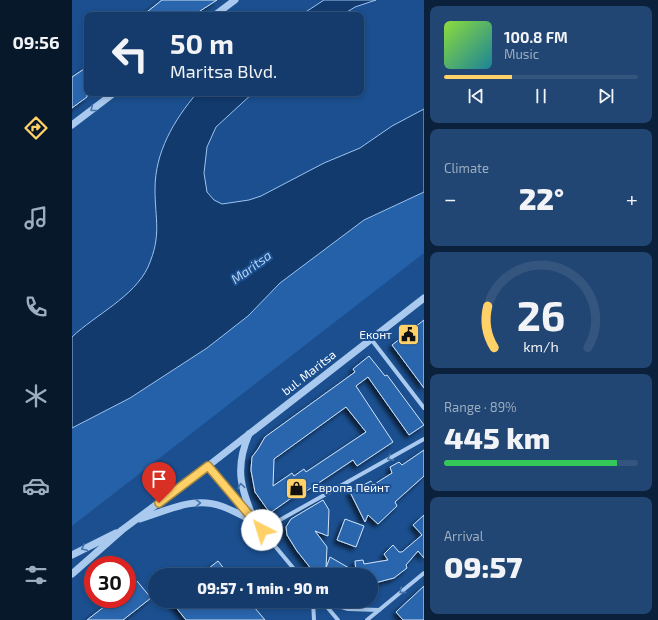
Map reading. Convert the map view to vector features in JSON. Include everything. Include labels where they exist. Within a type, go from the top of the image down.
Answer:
[{"type":"street","points":[[219,12],[235,0]]},
{"type":"street","points":[[72,125],[110,96]]},
{"type":"street","name":"bul. Maritsa","points":[[122,530],[208,466],[424,298]]},
{"type":"street","points":[[371,339],[424,408]]},
{"type":"street","points":[[249,433],[239,467],[243,494],[255,522]]},
{"type":"street","points":[[262,530],[424,439]]},
{"type":"street","points":[[208,466],[293,568]]},
{"type":"street","points":[[134,521],[187,504],[198,502],[222,506],[255,522]]},
{"type":"street","points":[[72,555],[78,550],[122,530]]},
{"type":"street","points":[[72,574],[122,530]]},
{"type":"street","points":[[367,620],[424,573]]},
{"type":"street","points":[[314,608],[314,620]]},
{"type":"street","points":[[328,608],[338,620]]},
{"type":"street","points":[[345,608],[380,610]]},
{"type":"shaded area","points":[[424,192],[424,253],[72,526],[72,428],[130,398],[224,335],[248,316],[280,283],[364,220]]},
{"type":"water","points":[[324,0],[376,0],[355,7],[347,12],[306,12]]},
{"type":"water","name":"Maritsa","points":[[195,96],[250,96],[216,127],[207,147],[204,173],[207,192],[214,200],[222,204],[249,200],[261,196],[324,163],[360,148],[392,126],[424,109],[424,192],[364,220],[280,283],[248,316],[207,348],[130,398],[72,428],[72,337],[124,297],[142,278],[148,267],[155,246],[157,228],[155,189],[158,162],[167,137]]},
{"type":"building","points":[[162,0],[217,0],[199,12],[147,12]]},
{"type":"building","points":[[84,69],[84,96],[87,97],[72,108],[72,77]]},
{"type":"building","points":[[424,320],[424,388],[392,345]]},
{"type":"building","points":[[369,356],[385,376],[387,375],[424,425],[409,435],[368,377],[356,386],[393,442],[357,466],[353,460],[305,492],[307,487],[270,513],[255,492],[251,470],[252,457],[265,437],[355,372],[353,369]],"holes":[[[346,407],[366,432],[306,472],[304,469],[294,476],[292,473],[273,486],[274,459]]]},
{"type":"building","points":[[424,450],[424,476],[395,502],[397,506],[378,524],[368,515],[365,522],[350,492],[371,481],[373,485],[392,473],[390,467],[399,462],[402,465]]},
{"type":"building","points":[[323,500],[329,510],[328,536],[315,531],[327,547],[326,568],[310,568],[297,551],[287,535],[286,527],[291,519]]},
{"type":"building","points":[[424,515],[424,558],[418,551],[406,565],[407,568],[394,578],[378,582],[378,568],[356,568],[355,561],[363,560],[364,564],[388,560],[384,554],[393,545],[399,552],[402,552],[422,535],[413,525]]},
{"type":"building","points":[[345,519],[364,526],[356,547],[337,540]]},
{"type":"building","points":[[330,557],[349,568],[326,568]]},
{"type":"building","points":[[218,561],[224,568],[209,568]]},
{"type":"building","points":[[137,581],[148,594],[148,600],[123,620],[87,620],[102,608],[136,608]]},
{"type":"building","points":[[424,586],[424,620],[403,620],[396,612]]},
{"type":"building","points":[[177,608],[255,608],[265,620],[186,620]]},
{"type":"place","name":"Еконт","points":[[408,335]]},
{"type":"place","name":"Европа Пейнт","points":[[296,488]]},
{"type":"route","points":[[159,503],[208,466],[262,530]]}]
